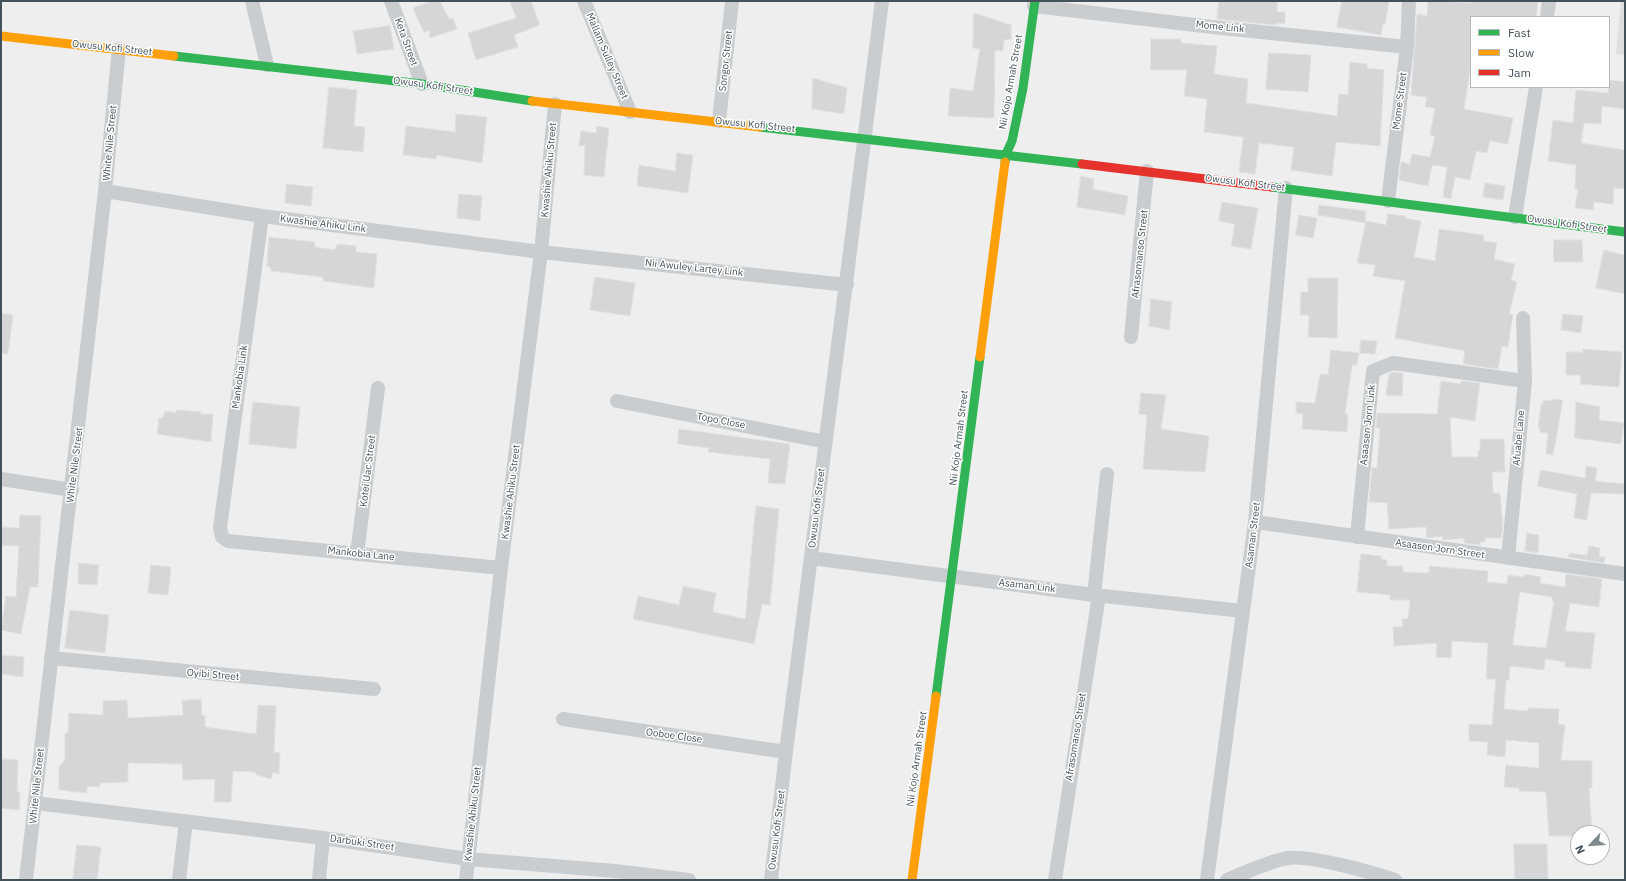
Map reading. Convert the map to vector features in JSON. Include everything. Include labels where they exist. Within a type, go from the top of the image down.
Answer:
[{"type":"street","points":[[252,1],[267,65]]},
{"type":"street","name":"Keta Street","points":[[391,1],[422,84]]},
{"type":"street","name":"Mallam Sulley Street","points":[[584,1],[630,112]]},
{"type":"street","name":"Songor Street","points":[[719,121],[732,1]]},
{"type":"street","name":"Owusu Kofi Street","points":[[771,880],[882,1]]},
{"type":"street","name":"Mome Street","points":[[1388,201],[1407,47],[1409,1]]},
{"type":"street","points":[[1547,16],[1549,1]]},
{"type":"street","name":"Mome Link","points":[[1035,3],[1212,27],[1407,47]]},
{"type":"street","name":"Nii Kojo Armah Street","points":[[912,880],[1006,154],[1012,141],[1023,88],[1035,3]]},
{"type":"street","name":"Owusu Kofi Street","points":[[1,36],[267,65],[422,84],[555,104],[866,137],[1286,188],[1625,232]]},
{"type":"street","name":"White Nile Street","points":[[26,880],[72,490],[119,49]]},
{"type":"street","points":[[1515,217],[1536,88]]},
{"type":"street","name":"Kwashie Ahiku Street","points":[[466,880],[501,568],[541,252],[555,104]]},
{"type":"street","name":"Afrasomanso Street","points":[[1131,337],[1147,171]]},
{"type":"street","name":"Asaman Street","points":[[1207,880],[1255,522],[1286,188]]},
{"type":"street","name":"Kwashie Ahiku Link","points":[[105,191],[262,216],[541,252]]},
{"type":"street","name":"Mankobia Link","points":[[222,537],[220,528],[262,216]]},
{"type":"street","name":"Nii Awuley Lartey Link","points":[[541,252],[846,285]]},
{"type":"street","name":"Afuabe Lane","points":[[1508,558],[1525,381],[1523,318]]},
{"type":"street","name":"Asaasen Jorn Link","points":[[1356,537],[1373,370],[1393,363],[1525,381]]},
{"type":"street","name":"Kotei Uac Street","points":[[357,554],[378,388]]},
{"type":"street","name":"Topo Close","points":[[617,401],[826,442]]},
{"type":"street","name":"Afrasomanso Street","points":[[1055,880],[1096,595],[1107,474]]},
{"type":"street","points":[[1,479],[72,490]]},
{"type":"street","name":"Asaasen Jorn Street","points":[[1255,522],[1625,574]]},
{"type":"street","name":"Mankobia Lane","points":[[222,537],[228,541],[501,568]]},
{"type":"street","name":"Asaman Link","points":[[811,558],[1096,595],[1243,611]]},
{"type":"street","name":"Oyibi Street","points":[[51,658],[374,689]]},
{"type":"street","name":"Ooboe Close","points":[[563,720],[786,752]]},
{"type":"street","name":"Darbuki Street","points":[[35,803],[323,838],[468,859],[615,876],[689,880]]},
{"type":"street","points":[[179,880],[186,821]]},
{"type":"street","points":[[319,880],[323,838]]},
{"type":"street","points":[[1227,880],[1287,858],[1299,858],[1376,874],[1395,880]]},
{"type":"shaded area","points":[[1621,1],[1625,1],[1625,55],[1616,54]]},
{"type":"building","points":[[433,1],[440,1],[449,19],[453,18],[457,29],[430,38],[429,30],[424,33],[413,8]]},
{"type":"building","points":[[510,1],[531,1],[540,25],[514,35],[518,47],[476,60],[468,33],[516,18]]},
{"type":"building","points":[[1219,1],[1277,1],[1277,12],[1285,12],[1285,24],[1276,23],[1276,25],[1217,19]]},
{"type":"building","points":[[1342,1],[1389,1],[1385,24],[1383,24],[1381,35],[1337,27]]},
{"type":"building","points":[[1428,1],[1472,3],[1472,1],[1538,1],[1536,16],[1470,16],[1470,70],[1464,109],[1513,118],[1508,144],[1490,141],[1487,153],[1476,151],[1470,180],[1455,177],[1451,199],[1443,197],[1447,167],[1432,165],[1428,186],[1399,180],[1401,162],[1410,164],[1412,154],[1430,157],[1435,136],[1430,135],[1435,108],[1425,107],[1427,97],[1411,95],[1417,14],[1427,16]]},
{"type":"building","points":[[974,13],[1011,25],[1011,39],[1004,40],[1003,51],[995,50],[994,118],[948,116],[950,88],[973,91],[980,49],[973,48]]},
{"type":"building","points":[[390,26],[394,49],[357,54],[353,31]]},
{"type":"building","points":[[1151,39],[1181,39],[1181,43],[1217,46],[1214,74],[1248,79],[1246,103],[1337,116],[1339,94],[1348,95],[1350,62],[1367,64],[1367,68],[1384,70],[1380,146],[1336,142],[1332,176],[1291,170],[1294,147],[1259,143],[1255,174],[1239,172],[1243,137],[1204,132],[1207,99],[1184,96],[1187,70],[1151,70]]},
{"type":"building","points":[[1269,53],[1311,55],[1308,92],[1266,89]]},
{"type":"building","points":[[813,78],[847,88],[844,114],[812,109]]},
{"type":"building","points":[[1610,80],[1625,82],[1625,109],[1602,106],[1601,124],[1584,123],[1581,143],[1625,150],[1625,189],[1614,188],[1613,204],[1594,202],[1593,210],[1575,208],[1578,189],[1575,189],[1576,165],[1548,161],[1553,120],[1573,123],[1576,90],[1608,93],[1608,88],[1610,88]]},
{"type":"building","points":[[329,87],[357,90],[354,126],[365,127],[363,152],[323,148]]},
{"type":"building","points":[[456,114],[487,117],[482,163],[437,155],[436,159],[403,155],[406,126],[455,132]]},
{"type":"building","points":[[597,126],[609,128],[604,177],[584,175],[585,145],[579,146],[581,131],[596,133]]},
{"type":"building","points":[[677,153],[693,155],[688,193],[637,186],[639,165],[675,171]]},
{"type":"building","points":[[1081,176],[1094,179],[1093,189],[1128,196],[1125,215],[1077,207]]},
{"type":"building","points":[[1485,183],[1505,186],[1503,200],[1483,197]]},
{"type":"building","points":[[287,184],[313,187],[311,206],[285,203]]},
{"type":"building","points":[[459,194],[482,196],[480,221],[457,218]]},
{"type":"building","points":[[1222,202],[1258,208],[1251,249],[1231,246],[1235,224],[1219,221]]},
{"type":"building","points":[[1319,205],[1366,211],[1365,223],[1318,215]]},
{"type":"building","points":[[1388,214],[1405,216],[1405,218],[1421,221],[1414,257],[1435,261],[1439,229],[1484,235],[1483,241],[1497,243],[1494,259],[1515,264],[1511,280],[1517,282],[1509,314],[1513,314],[1508,347],[1502,346],[1498,369],[1463,364],[1465,351],[1395,338],[1405,281],[1373,276],[1375,265],[1357,263],[1366,221],[1386,225]]},
{"type":"building","points":[[1299,215],[1317,218],[1313,238],[1296,235]]},
{"type":"building","points":[[269,237],[315,242],[315,247],[334,250],[338,244],[356,246],[356,252],[377,254],[374,288],[323,281],[323,277],[271,271],[271,268],[267,266]]},
{"type":"building","points":[[1554,240],[1582,240],[1583,262],[1554,262]]},
{"type":"building","points":[[1604,250],[1625,255],[1625,294],[1596,288]]},
{"type":"building","points":[[595,277],[635,283],[630,316],[590,310]]},
{"type":"building","points":[[1308,278],[1338,278],[1337,338],[1308,337],[1309,315],[1300,315],[1301,292],[1308,292]]},
{"type":"building","points":[[1151,299],[1172,302],[1169,330],[1149,326]]},
{"type":"building","points":[[1,313],[13,315],[8,354],[1,353]]},
{"type":"building","points":[[1563,314],[1583,316],[1581,333],[1561,330]]},
{"type":"building","points":[[1361,340],[1377,341],[1375,354],[1360,353]]},
{"type":"building","points":[[1583,349],[1622,352],[1619,387],[1580,384],[1581,375],[1566,375],[1566,352],[1583,352]]},
{"type":"building","points":[[1331,350],[1359,353],[1357,365],[1352,365],[1345,414],[1348,414],[1347,432],[1302,429],[1303,414],[1296,413],[1296,402],[1315,403],[1320,374],[1328,375]]},
{"type":"building","points":[[1394,372],[1403,373],[1402,396],[1386,395],[1389,374]]},
{"type":"building","points":[[1441,381],[1460,384],[1461,381],[1480,383],[1475,421],[1450,417],[1452,457],[1478,457],[1478,450],[1480,451],[1480,439],[1504,439],[1505,472],[1492,472],[1493,493],[1500,493],[1503,525],[1501,538],[1485,538],[1485,542],[1480,542],[1480,545],[1464,543],[1464,538],[1443,540],[1442,536],[1427,538],[1426,527],[1389,529],[1387,503],[1369,502],[1372,467],[1377,468],[1380,428],[1376,428],[1377,413],[1437,414]]},
{"type":"building","points":[[1141,393],[1166,395],[1161,429],[1209,436],[1205,472],[1143,469],[1147,415],[1139,414]]},
{"type":"building","points":[[1552,399],[1563,400],[1553,455],[1546,454],[1548,433],[1540,432],[1540,428],[1538,428],[1541,404],[1543,404],[1543,400],[1552,401]]},
{"type":"building","points":[[253,402],[300,407],[296,449],[249,444]]},
{"type":"building","points":[[1576,402],[1600,407],[1599,420],[1624,423],[1621,444],[1575,438]]},
{"type":"building","points":[[177,410],[201,412],[201,414],[213,414],[211,442],[157,434],[159,418],[163,418],[165,411],[175,413]]},
{"type":"building","points":[[679,429],[790,444],[785,484],[768,483],[770,459],[708,452],[709,448],[678,444]]},
{"type":"building","points":[[1586,466],[1597,468],[1595,481],[1625,484],[1625,494],[1591,493],[1587,520],[1574,518],[1577,494],[1537,486],[1541,470],[1585,478]]},
{"type":"building","points":[[756,506],[779,509],[770,605],[762,604],[754,644],[633,619],[638,596],[679,605],[683,586],[716,593],[713,612],[745,619]]},
{"type":"building","points":[[20,515],[41,516],[38,587],[30,587],[21,634],[1,630],[6,596],[16,597],[19,546],[1,545],[1,527],[19,528]]},
{"type":"building","points":[[1527,533],[1539,535],[1538,553],[1525,551]]},
{"type":"building","points":[[1589,546],[1600,548],[1599,557],[1605,557],[1604,563],[1568,557],[1569,553],[1587,555]]},
{"type":"building","points":[[1361,554],[1381,556],[1381,559],[1387,560],[1387,566],[1403,566],[1403,572],[1429,573],[1429,566],[1488,571],[1487,582],[1507,584],[1508,575],[1524,577],[1524,574],[1541,577],[1540,583],[1565,587],[1566,574],[1602,579],[1599,607],[1570,603],[1565,631],[1595,633],[1591,669],[1565,667],[1565,662],[1545,659],[1544,670],[1510,666],[1509,680],[1506,680],[1504,709],[1528,711],[1528,708],[1559,709],[1558,724],[1565,725],[1561,760],[1592,761],[1592,788],[1589,788],[1592,825],[1570,825],[1570,836],[1549,836],[1546,792],[1519,791],[1519,788],[1504,787],[1506,765],[1539,768],[1539,743],[1506,740],[1505,757],[1487,755],[1488,742],[1469,741],[1469,724],[1492,725],[1496,679],[1486,679],[1488,643],[1452,641],[1451,658],[1436,657],[1437,643],[1394,646],[1393,627],[1403,627],[1402,619],[1408,619],[1410,600],[1390,600],[1390,595],[1357,592]],"holes":[[[1520,592],[1552,597],[1552,601],[1554,601],[1546,648],[1513,645]]]},
{"type":"building","points":[[79,563],[99,565],[97,585],[78,584]]},
{"type":"building","points":[[151,565],[171,567],[168,595],[148,593]]},
{"type":"building","points":[[70,610],[109,615],[105,653],[65,648]]},
{"type":"building","points":[[1,655],[24,657],[23,677],[1,674]]},
{"type":"building","points":[[201,699],[202,716],[205,715],[205,727],[256,734],[258,705],[276,706],[274,752],[280,753],[279,774],[273,772],[271,779],[257,775],[255,772],[233,771],[231,802],[214,802],[215,779],[183,780],[182,764],[128,763],[128,782],[100,783],[100,787],[87,786],[87,793],[59,790],[59,767],[65,760],[65,733],[68,733],[69,713],[103,715],[103,701],[127,700],[128,718],[183,715],[182,701]]},
{"type":"building","points":[[1,759],[18,760],[17,792],[20,792],[19,810],[1,808]]},
{"type":"building","points":[[1514,844],[1547,844],[1548,880],[1515,880]]},
{"type":"building","points":[[77,845],[101,847],[97,880],[73,880]]},
{"type":"traffic: fast","points":[[1005,162],[1006,154],[1012,141],[1023,88],[1035,1]]},
{"type":"traffic: fast","points":[[174,56],[422,84],[532,101]]},
{"type":"traffic: fast","points":[[760,127],[1082,164]]},
{"type":"traffic: fast","points":[[1272,187],[1625,232]]},
{"type":"traffic: fast","points":[[936,696],[980,357]]},
{"type":"traffic: slow","points":[[1,36],[174,56]]},
{"type":"traffic: slow","points":[[532,101],[760,127]]},
{"type":"traffic: slow","points":[[980,357],[1005,162]]},
{"type":"traffic: slow","points":[[912,880],[936,696]]},
{"type":"traffic: jam","points":[[1082,164],[1272,187]]}]
